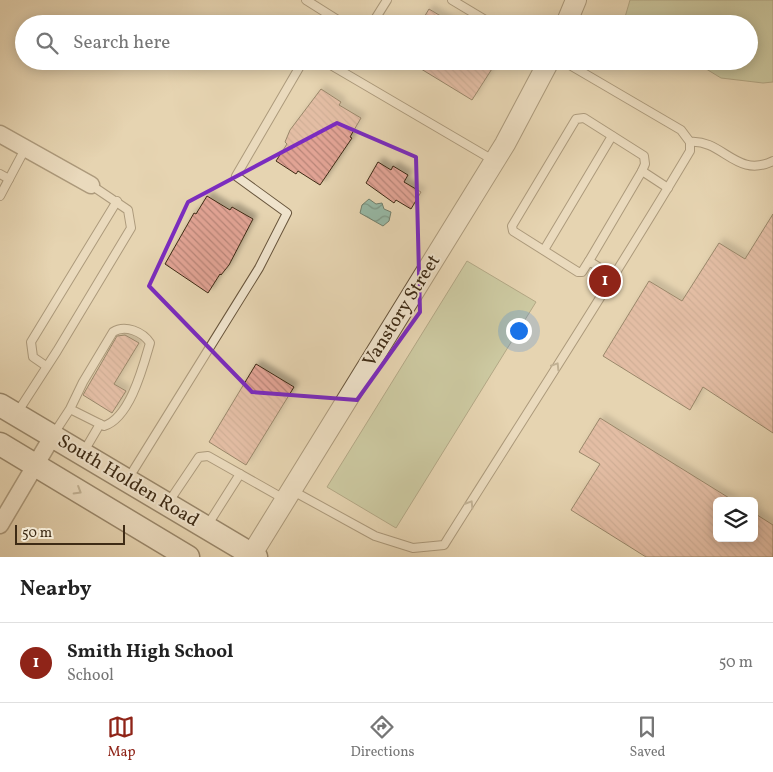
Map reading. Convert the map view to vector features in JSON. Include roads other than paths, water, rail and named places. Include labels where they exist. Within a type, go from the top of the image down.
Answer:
[{"type":"main road","name":"South Holden Road","points":[[8,410],[253,556]]},
{"type":"main road","name":"South Holden Road","points":[[0,444],[188,557]]},
{"type":"street","points":[[570,15],[576,0]]},
{"type":"street","name":"Vanstory Street","points":[[253,556],[495,160],[544,70]]},
{"type":"street","points":[[0,134],[90,186]]},
{"type":"street","points":[[0,525],[52,437]]},
{"type":"lane","points":[[306,0],[330,15]]},
{"type":"lane","points":[[378,15],[387,0]]},
{"type":"lane","points":[[452,0],[477,15]]},
{"type":"lane","points":[[127,481],[258,268],[287,213],[236,176],[298,70]]},
{"type":"lane","points":[[340,70],[495,160]]},
{"type":"lane","points":[[167,505],[199,457],[208,456],[240,474],[375,536],[413,548],[444,545],[574,338],[613,280],[690,151],[690,142],[681,130],[578,70]]},
{"type":"lane","points":[[584,118],[644,156],[645,164],[642,171],[582,272],[578,272],[516,234],[512,226],[576,119],[584,118]]},
{"type":"lane","points":[[544,250],[612,136]]},
{"type":"lane","points":[[690,142],[702,143],[745,166],[758,166],[773,161]]},
{"type":"lane","points":[[0,196],[25,149]]},
{"type":"lane","points":[[642,171],[668,188]]},
{"type":"lane","points":[[0,174],[9,179]]},
{"type":"lane","points":[[8,410],[57,351],[131,228],[128,210],[117,201],[90,186]]},
{"type":"lane","points":[[46,366],[33,358],[31,342],[117,201]]},
{"type":"lane","points":[[589,261],[613,280]]},
{"type":"lane","points":[[52,437],[70,408],[82,382],[113,332],[123,329],[139,332],[150,343],[137,383],[126,405],[114,420],[104,426],[70,408]]},
{"type":"lane","points":[[82,455],[100,424]]},
{"type":"lane","points":[[206,528],[240,474]]},
{"type":"water","points":[[369,199],[376,204],[382,203],[384,209],[391,212],[389,221],[383,226],[360,213],[362,205]]},
{"type":"place","name":"Smith High School","points":[[605,281]]}]
